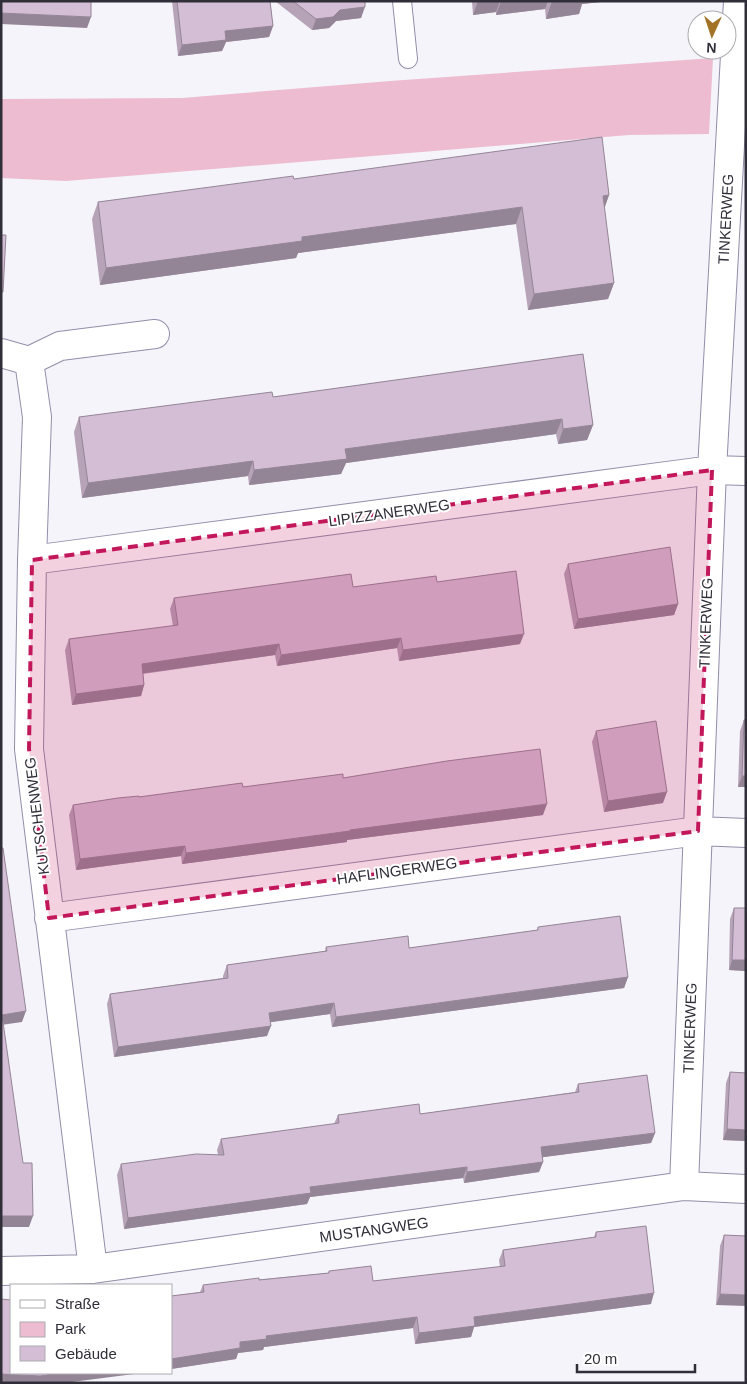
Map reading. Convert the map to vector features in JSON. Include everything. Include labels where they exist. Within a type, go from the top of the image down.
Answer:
[{"type":"street","name":"TINKERWEG","points":[[684,1186],[712,470],[740,60],[738,1]]},
{"type":"street","points":[[1,353],[28,361],[60,346],[155,334]]},
{"type":"street","name":"KUTSCHENWEG","points":[[28,361],[37,417],[28,749],[93,1270]]},
{"type":"street","name":"LIPIZZANERWEG","points":[[32,560],[712,470],[746,471]]},
{"type":"street","name":"HAFLINGERWEG","points":[[49,918],[698,831],[746,833]]},
{"type":"street","name":"MUSTANGWEG","points":[[1,1271],[93,1270],[684,1186],[746,1189]]},
{"type":"lane","points":[[402,1],[408,59]]},
{"type":"highlighted area","points":[[712,470],[698,831],[49,918],[29,749],[32,560]]},
{"type":"green space","points":[[687,60],[713,60],[709,134],[629,135],[66,181],[1,178],[1,99],[182,98]]},
{"type":"building","points":[[1,1],[91,1],[91,17],[1,13]]},
{"type":"building","points":[[177,1],[270,1],[273,26],[225,31],[226,40],[182,45]]},
{"type":"building","points":[[293,1],[365,1],[365,7],[340,10],[333,17],[316,19]]},
{"type":"building","points":[[602,137],[609,195],[603,196],[614,283],[534,294],[522,207],[302,237],[302,241],[106,268],[98,202],[293,176],[294,179]]},
{"type":"building","points":[[1,235],[6,235],[3,292],[1,292]]},
{"type":"building","points":[[583,354],[593,425],[563,429],[562,419],[345,449],[347,459],[254,470],[253,461],[88,483],[79,417],[272,392],[273,397]]},
{"type":"building","points":[[670,547],[678,604],[578,619],[568,564]]},
{"type":"building","points":[[516,571],[524,634],[403,650],[401,638],[281,655],[279,644],[142,664],[144,685],[76,694],[69,639],[178,625],[174,598],[351,574],[353,587],[436,576],[437,582]]},
{"type":"building","points":[[744,720],[746,720],[746,776],[742,776]]},
{"type":"building","points":[[656,721],[667,792],[608,801],[596,731]]},
{"type":"building","points":[[540,749],[547,804],[186,853],[185,846],[80,859],[73,805],[242,783],[243,787],[343,774],[343,778],[447,761]]},
{"type":"building","points":[[1,848],[3,848],[26,1011],[2,1015],[23,1163],[32,1163],[33,1216],[1,1216]]},
{"type":"building","points":[[734,908],[746,908],[746,960],[732,960]]},
{"type":"building","points":[[620,916],[628,977],[336,1017],[334,1003],[269,1013],[271,1026],[118,1047],[110,994],[228,978],[227,965],[327,951],[326,947],[408,936],[409,948],[538,930],[538,927]]},
{"type":"building","points":[[730,1072],[746,1073],[746,1130],[727,1129]]},
{"type":"building","points":[[647,1075],[655,1133],[541,1147],[543,1162],[467,1172],[467,1167],[310,1187],[311,1193],[128,1218],[121,1164],[196,1154],[224,1155],[221,1139],[339,1123],[338,1115],[419,1104],[420,1114],[579,1092],[578,1084]]},
{"type":"building","points":[[646,1226],[654,1293],[474,1317],[475,1326],[419,1333],[417,1317],[266,1336],[267,1339],[240,1342],[240,1348],[172,1359],[172,1296],[204,1292],[203,1285],[259,1278],[259,1280],[329,1273],[329,1271],[371,1266],[373,1281],[505,1266],[503,1250],[596,1237],[596,1232]]},
{"type":"building","points":[[724,1235],[746,1236],[746,1295],[720,1294]]},
{"type":"building","points":[[1,1299],[10,1300],[10,1374],[54,1374],[40,1376],[1,1374]]}]
